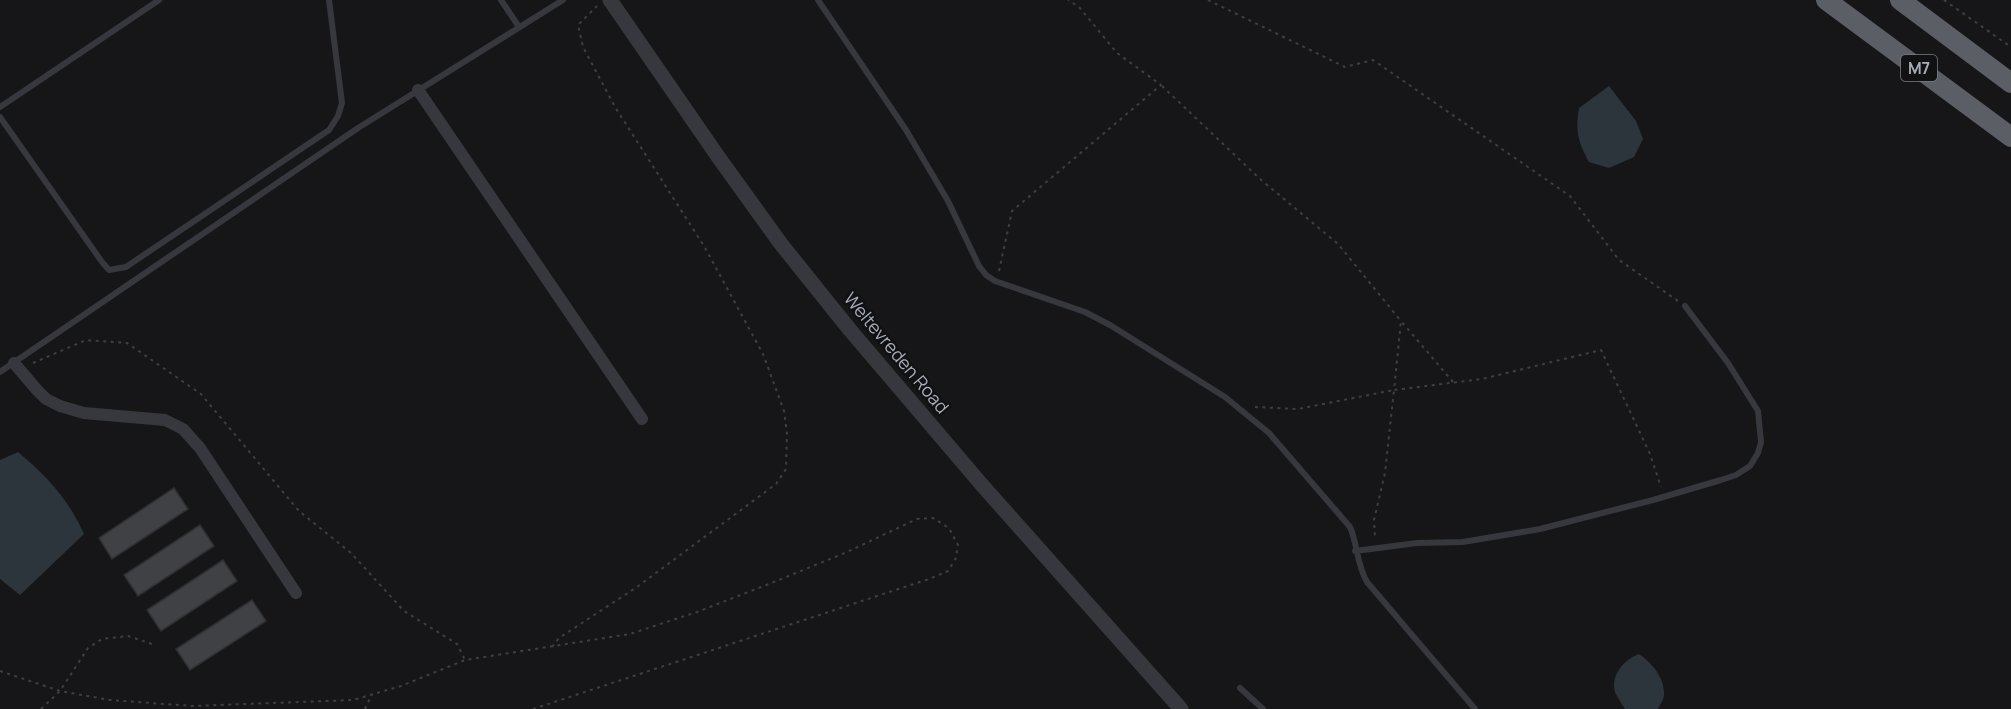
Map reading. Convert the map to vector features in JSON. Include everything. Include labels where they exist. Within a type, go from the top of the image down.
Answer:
[{"type":"highway","name":"M7","points":[[1826,0],[2011,137]]},
{"type":"highway","name":"M7","points":[[1900,0],[2011,83]]},
{"type":"street","name":"Weltevreden Road","points":[[610,0],[781,244],[850,330],[981,485],[1181,709]]},
{"type":"street","points":[[418,90],[642,419]]},
{"type":"street","points":[[14,363],[46,399],[60,406],[84,413],[165,420],[183,429],[200,448],[296,593]]},
{"type":"lane","points":[[0,106],[159,0]]},
{"type":"lane","points":[[0,117],[102,262],[109,270],[126,267],[330,130],[342,103],[329,0]]},
{"type":"lane","points":[[501,0],[519,27]]},
{"type":"lane","points":[[0,372],[358,128],[563,0]]},
{"type":"lane","points":[[819,0],[906,130],[948,201],[979,266],[986,275],[1085,312],[1110,325],[1238,406],[1269,433],[1350,527],[1355,538],[1355,551],[1360,570],[1367,582],[1475,709]]},
{"type":"lane","points":[[1355,551],[1375,547],[1463,542],[1506,536],[1664,497],[1736,475],[1750,466],[1758,453],[1761,442],[1758,411],[1728,363],[1685,306]]},
{"type":"lane","points":[[1240,688],[1263,709]]},
{"type":"path","points":[[552,647],[559,638],[637,587],[776,484],[786,469],[787,459],[788,434],[784,411],[763,354],[704,246],[615,107],[584,47],[578,25],[603,0]]},
{"type":"path","points":[[1068,0],[1079,7],[1117,53],[1161,85],[1260,179],[1338,244],[1453,382]]},
{"type":"path","points":[[1208,0],[1345,67],[1373,60],[1570,196],[1619,260],[1685,306]]},
{"type":"path","points":[[1944,0],[2011,47]]},
{"type":"path","points":[[995,280],[1012,211],[1161,85]]},
{"type":"path","points":[[1375,547],[1374,520],[1385,473],[1401,321]]},
{"type":"path","points":[[25,355],[32,364],[86,340],[127,343],[201,394],[299,511],[351,554],[404,611],[457,644],[465,660]]},
{"type":"path","points":[[1238,406],[1298,409],[1394,390],[1482,379],[1601,350],[1650,454],[1664,497]]},
{"type":"path","points":[[0,671],[60,691],[110,700],[192,706],[353,700],[401,686],[465,660],[630,634],[697,612],[847,552],[917,519],[933,518],[949,528],[958,546],[956,558],[948,571],[929,579],[533,709]]},
{"type":"path","points":[[41,709],[60,691],[88,648],[102,639],[128,636],[155,645]]},
{"type":"path","points":[[365,709],[372,694]]},
{"type":"shaded area","points":[[1609,86],[1636,121],[1643,139],[1634,157],[1609,168],[1589,162],[1580,142],[1577,123],[1579,108]]},
{"type":"shaded area","points":[[18,452],[56,489],[84,534],[20,595],[0,579],[0,460]]},
{"type":"shaded area","points":[[1639,654],[1653,666],[1660,677],[1664,697],[1658,709],[1625,709],[1615,692],[1615,680],[1620,668]]},
{"type":"building","points":[[174,488],[188,509],[112,559],[99,538]]},
{"type":"building","points":[[200,525],[214,546],[138,596],[124,575]]},
{"type":"building","points":[[223,560],[237,581],[161,631],[147,610]]},
{"type":"building","points":[[252,600],[266,621],[190,670],[176,649]]}]
